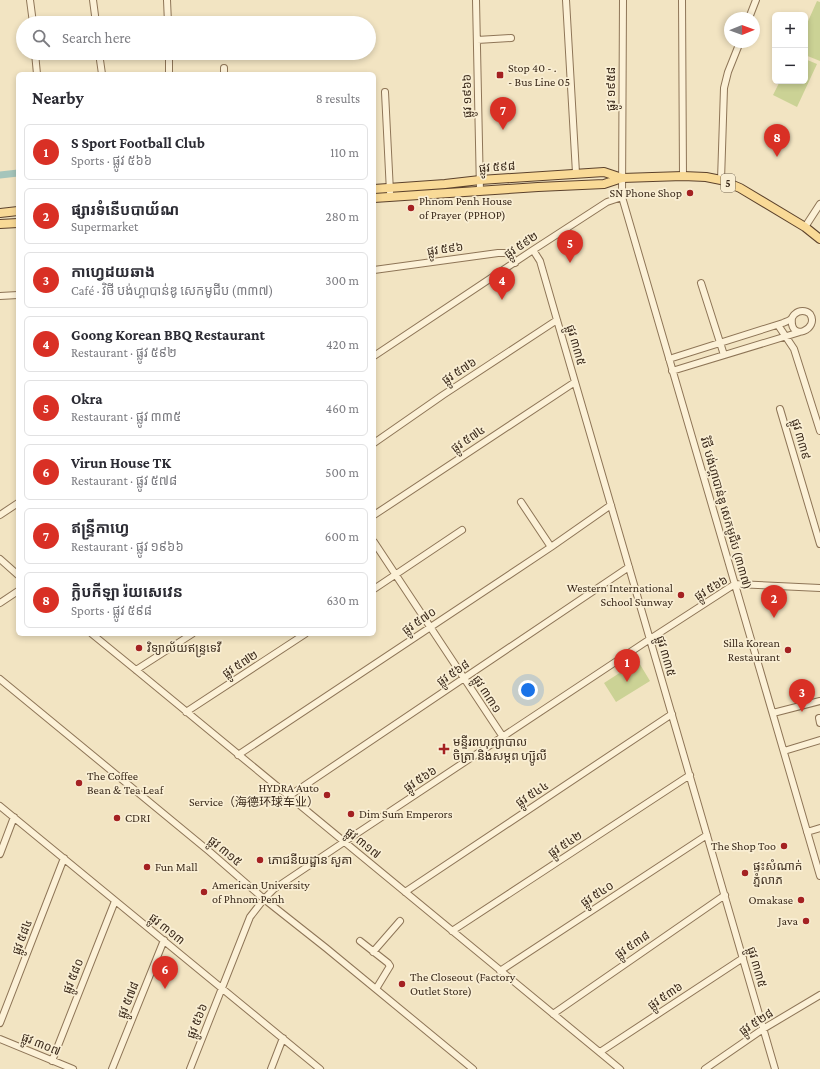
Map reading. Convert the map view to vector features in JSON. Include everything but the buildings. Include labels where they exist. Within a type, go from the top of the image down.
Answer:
[{"type":"main road","name":"ផ្លូវ ៥៩៨","points":[[376,190],[576,173],[604,172],[622,178]]},
{"type":"main road","name":"ផ្លូវ ៥៩៨","points":[[376,198],[604,184],[622,178],[683,176],[706,177],[720,180],[754,195],[805,227],[820,239]]},
{"type":"main road","points":[[0,212],[16,211]]},
{"type":"main road","points":[[0,224],[16,223]]},
{"type":"street","points":[[30,0],[31,16]]},
{"type":"street","points":[[93,0],[95,16]]},
{"type":"street","points":[[167,0],[168,16]]},
{"type":"street","name":"ផ្លូវ ១៩៦៦","points":[[476,0],[480,191]]},
{"type":"street","points":[[566,0],[576,173]]},
{"type":"street","name":"ផ្លូវ ១៩៥៨","points":[[622,178],[623,0]]},
{"type":"street","points":[[682,0],[683,176]]},
{"type":"street","points":[[751,12],[756,0]]},
{"type":"street","points":[[477,40],[511,38]]},
{"type":"street","points":[[720,180],[724,88],[728,72],[738,48]]},
{"type":"street","points":[[36,60],[37,72]]},
{"type":"street","points":[[100,60],[102,72]]},
{"type":"street","points":[[169,60],[170,72]]},
{"type":"street","points":[[385,92],[390,197]]},
{"type":"street","name":"វិថី បង់ហ្គាបាន់ឌូ សេកមូជីប (៣៣៧)","points":[[622,178],[622,198],[820,876]]},
{"type":"street","name":"ផ្លូវ ៥៩២","points":[[376,355],[514,262],[607,202],[622,198]]},
{"type":"street","points":[[805,227],[820,204]]},
{"type":"street","name":"ផ្លូវ ៣៣៥","points":[[533,250],[540,261],[775,1069]]},
{"type":"street","name":"ផ្លូវ ៥៩៦","points":[[376,270],[498,253],[506,253],[512,256],[514,262]]},
{"type":"street","points":[[701,283],[724,355]]},
{"type":"street","points":[[0,296],[16,295]]},
{"type":"street","points":[[669,359],[778,325],[792,318],[799,311],[806,311],[812,316],[815,323],[807,331],[672,371]]},
{"type":"street","points":[[792,318],[793,327],[800,332]]},
{"type":"street","name":"ផ្លូវ ៥៧៦","points":[[376,442],[443,395],[557,320]]},
{"type":"street","points":[[778,325],[794,349],[820,431]]},
{"type":"street","name":"ផ្លូវ ៥៧៤","points":[[376,514],[575,382]]},
{"type":"street","name":"ផ្លូវ ៣៣៩","points":[[780,409],[820,544]]},
{"type":"street","points":[[521,502],[551,547]]},
{"type":"street","points":[[0,515],[16,504]]},
{"type":"street","name":"ផ្លូវ ៥៧០","points":[[238,755],[551,547],[611,505]]},
{"type":"street","points":[[376,588],[462,530]]},
{"type":"street","name":"ផ្លូវ ៣៣១","points":[[376,545],[503,737]]},
{"type":"street","points":[[0,560],[16,572]]},
{"type":"street","name":"ផ្លូវ ៥៦៨","points":[[289,796],[629,567]]},
{"type":"street","name":"ផ្លូវ ៥៦៦","points":[[190,1069],[250,917],[264,899],[274,890],[344,842],[735,584],[820,588]]},
{"type":"street","points":[[0,603],[16,592]]},
{"type":"street","name":"ផ្លូវ ៣១៧","points":[[94,636],[620,1069]]},
{"type":"street","points":[[136,670],[189,636]]},
{"type":"street","name":"ផ្លូវ ៥៧២","points":[[186,712],[302,636]]},
{"type":"street","name":"ផ្លូវ ៣១៥","points":[[0,679],[210,852],[264,899],[473,1069]]},
{"type":"street","points":[[773,714],[820,701]]},
{"type":"street","name":"ផ្លូវ ៥៤៤","points":[[404,892],[672,714]]},
{"type":"street","points":[[784,751],[820,740]]},
{"type":"street","name":"ផ្លូវ ៥៤២","points":[[452,931],[690,775]]},
{"type":"street","name":"ផ្លូវ ៣១៣","points":[[0,806],[320,1069]]},
{"type":"street","points":[[0,854],[14,818]]},
{"type":"street","points":[[807,832],[820,828]]},
{"type":"street","name":"ផ្លូវ ៥៤០","points":[[500,971],[707,836]]},
{"type":"street","name":"ផ្លូវ ៥៨៤","points":[[0,1023],[64,858]]},
{"type":"street","name":"ផ្លូវ ៥៣៨","points":[[553,1014],[725,895]]},
{"type":"street","name":"ផ្លូវ ៥៨០","points":[[52,1060],[116,901]]},
{"type":"street","points":[[373,952],[400,921]]},
{"type":"street","name":"ផ្លូវ ៥៧៨","points":[[112,1069],[164,940]]},
{"type":"street","points":[[360,941],[390,966],[376,989]]},
{"type":"street","name":"ផ្លូវ ៥៣៦","points":[[600,1052],[743,958]]},
{"type":"street","name":"ផ្លូវ ៥២៨","points":[[705,1069],[763,1029],[820,995]]},
{"type":"street","points":[[271,1069],[283,1038]]},
{"type":"street","name":"ផ្លូវ ៣០៧","points":[[0,1039],[73,1069]]},
{"type":"green space","points":[[817,1],[820,2],[820,61],[808,56],[808,21]]},
{"type":"green space","points":[[808,60],[817,64],[808,83]]},
{"type":"green space","points":[[778,84],[808,84],[797,107],[773,95]]},
{"type":"green space","points":[[638,661],[650,681],[616,702],[604,683]]},
{"type":"waterway","points":[[0,175],[16,173]]},
{"type":"place","name":"Stop 40 - . - Bus Line 05","points":[[500,75]]},
{"type":"place","name":"ឥន្ទ្រីកាហ្វេ","points":[[503,130]]},
{"type":"place","name":"ក្លិបកីឡា រ៉យសេវេន","points":[[777,157]]},
{"type":"place","name":"SN Phone Shop","points":[[690,193]]},
{"type":"place","name":"Phnom Penh House of Prayer (PPHOP)","points":[[411,208]]},
{"type":"place","name":"Okra","points":[[570,263]]},
{"type":"place","name":"Goong Korean BBQ Restaurant","points":[[502,300]]},
{"type":"place","name":"Western International School Sunway","points":[[681,595]]},
{"type":"place","name":"ផ្សារទំនើបបាយ័ណ","points":[[774,618]]},
{"type":"place","name":"វិទ្យាល័យឥន្រ្ទទេវី","points":[[139,648]]},
{"type":"place","name":"Silla Korean Restaurant","points":[[788,650]]},
{"type":"place","name":"S Sport Football Club","points":[[627,682]]},
{"type":"place","name":"កាហ្វេដយឆាង","points":[[802,712]]},
{"type":"place","name":"មន្ទីរពហុព្យាបាល ចិត្រា និងសម្ភព ហ្ស៊ូលី","points":[[444,749]]},
{"type":"place","name":"The Coffee Bean & Tea Leaf","points":[[79,783]]},
{"type":"place","name":"HYDRA Auto Service（海德环球车业）","points":[[327,795]]},
{"type":"place","name":"Dim Sum Emperors","points":[[351,814]]},
{"type":"place","name":"CDRI","points":[[117,818]]},
{"type":"place","name":"The Shop Too","points":[[784,846]]},
{"type":"place","name":"ភោជនីយដ្ឋាន សួគា","points":[[260,860]]},
{"type":"place","name":"Fun Mall","points":[[147,867]]},
{"type":"place","name":"ផ្ទះសំណាក់ ភ្នំលាភ","points":[[745,873]]},
{"type":"place","name":"American University of Phnom Penh","points":[[204,892]]},
{"type":"place","name":"Omakase","points":[[801,900]]},
{"type":"place","name":"Java","points":[[806,921]]},
{"type":"place","name":"The Closeout (Factory Outlet Store)","points":[[402,984]]},
{"type":"place","name":"Virun House TK","points":[[165,989]]}]
